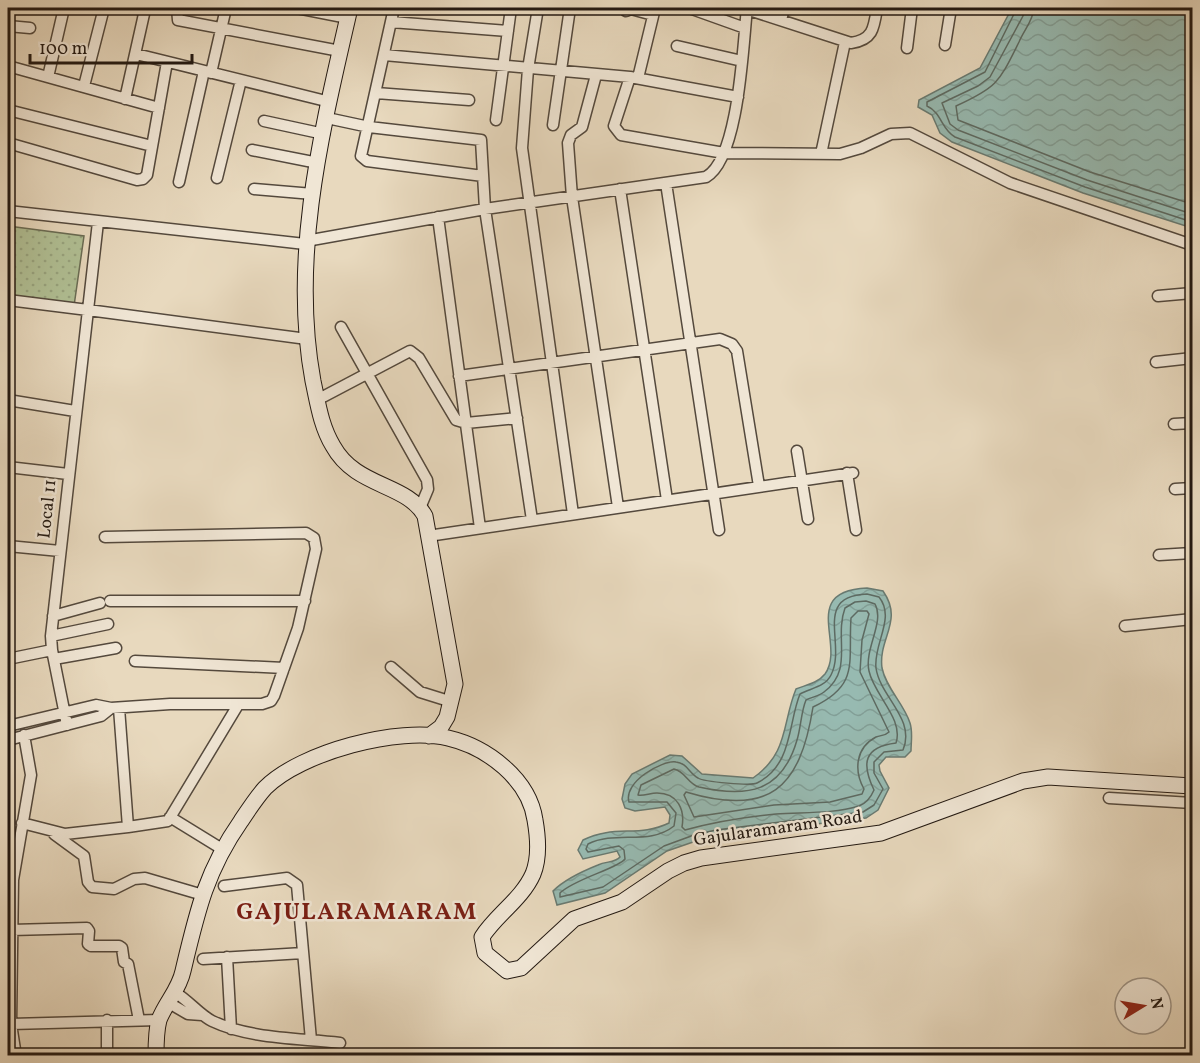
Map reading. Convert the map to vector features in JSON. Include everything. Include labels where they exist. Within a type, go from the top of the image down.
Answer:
[{"type":"main road","points":[[349,13],[318,163],[306,243],[303,280],[307,339],[323,428],[340,459],[353,472],[402,495],[420,508],[428,536],[455,684],[452,702],[441,727],[429,736]]},
{"type":"main road","name":"Gajularamaram Road","points":[[156,1056],[159,1020],[172,998],[202,895],[222,849],[257,797],[268,786],[300,763],[352,745],[383,739],[447,737],[465,743],[513,775],[534,810],[538,836],[533,873],[525,887],[482,937],[484,952],[507,971],[521,968],[574,920],[622,902],[668,871],[701,858],[881,833],[1023,781],[1048,777],[1192,786]]},
{"type":"street","points":[[48,77],[64,8]]},
{"type":"street","points":[[84,86],[104,8]]},
{"type":"street","points":[[125,99],[144,14],[139,8]]},
{"type":"street","points":[[177,8],[178,20],[340,51]]},
{"type":"street","points":[[179,182],[225,8]]},
{"type":"street","points":[[297,8],[349,13]]},
{"type":"street","points":[[394,8],[361,156],[367,161],[483,176]]},
{"type":"street","points":[[495,120],[511,8]]},
{"type":"street","points":[[538,8],[528,69],[522,137],[573,514]]},
{"type":"street","points":[[553,125],[570,8]]},
{"type":"street","points":[[689,8],[745,28]]},
{"type":"street","points":[[8,211],[306,243],[484,209],[706,177],[714,171],[724,153],[738,98],[746,8],[845,42],[867,39],[873,32],[877,8]]},
{"type":"street","points":[[781,20],[784,8]]},
{"type":"street","points":[[907,48],[912,8]]},
{"type":"street","points":[[945,45],[951,8]]},
{"type":"street","points":[[626,11],[631,9],[654,11],[634,77],[614,126],[617,132],[724,153],[822,154],[853,151],[891,134],[910,133],[1010,183],[1192,245]]},
{"type":"street","points":[[391,22],[508,31]]},
{"type":"street","points":[[8,26],[30,28]]},
{"type":"street","points":[[822,154],[845,42]]},
{"type":"street","points":[[677,46],[742,61]]},
{"type":"street","points":[[136,54],[330,102]]},
{"type":"street","points":[[384,55],[634,77],[738,98]]},
{"type":"street","points":[[8,143],[136,180],[143,179],[147,175],[167,62]]},
{"type":"street","points":[[8,66],[159,108]]},
{"type":"street","points":[[596,75],[582,127],[571,135],[568,143],[572,196],[618,507]]},
{"type":"street","points":[[217,178],[241,80]]},
{"type":"street","points":[[376,93],[469,100]]},
{"type":"street","points":[[8,110],[152,146]]},
{"type":"street","points":[[327,118],[369,127],[480,139],[484,209],[532,520]]},
{"type":"street","points":[[264,121],[324,134]]},
{"type":"street","points":[[252,150],[318,163]]},
{"type":"street","points":[[666,183],[718,530]]},
{"type":"street","points":[[254,189],[313,194]]},
{"type":"street","points":[[620,189],[667,500]]},
{"type":"street","points":[[438,217],[480,528]]},
{"type":"street","name":"Local 11","points":[[67,725],[51,636],[98,222]]},
{"type":"street","points":[[1158,296],[1192,293]]},
{"type":"street","points":[[8,300],[307,339]]},
{"type":"street","points":[[340,327],[428,480],[428,489],[420,508]]},
{"type":"street","points":[[459,376],[720,339],[732,344],[736,351],[759,486]]},
{"type":"street","points":[[317,400],[410,351],[419,358],[456,420],[466,423],[517,418]]},
{"type":"street","points":[[1156,362],[1192,358]]},
{"type":"street","points":[[8,400],[75,411]]},
{"type":"street","points":[[1174,424],[1192,423]]},
{"type":"street","points":[[797,451],[808,519]]},
{"type":"street","points":[[8,467],[68,474]]},
{"type":"street","points":[[428,536],[850,473],[856,530]]},
{"type":"street","points":[[1176,489],[1192,488]]},
{"type":"street","points":[[8,726],[96,705],[115,708],[170,704],[238,705],[271,701],[305,601],[316,549],[314,538],[306,533],[105,537]]},
{"type":"street","points":[[8,546],[60,551]]},
{"type":"street","points":[[1159,555],[1192,553]]},
{"type":"street","points":[[53,616],[105,602],[305,601]]},
{"type":"street","points":[[1125,626],[1192,619]]},
{"type":"street","points":[[51,636],[108,624]]},
{"type":"street","points":[[8,659],[116,648]]},
{"type":"street","points":[[135,661],[284,668]]},
{"type":"street","points":[[391,667],[420,692],[452,702]]},
{"type":"street","points":[[22,823],[52,833],[72,834],[160,824],[170,817],[238,705]]},
{"type":"street","points":[[8,740],[101,716],[115,708]]},
{"type":"street","points":[[115,708],[128,827]]},
{"type":"street","points":[[16,1056],[9,1024],[11,930],[15,863],[31,776],[24,735]]},
{"type":"street","points":[[1109,798],[1192,803]]},
{"type":"street","points":[[170,817],[222,849]]},
{"type":"street","points":[[52,833],[84,856],[88,882],[92,887],[114,889],[134,879],[145,878],[202,895]]},
{"type":"street","points":[[224,886],[287,878],[294,881],[311,1040]]},
{"type":"street","points":[[11,930],[87,928],[90,931],[88,944],[91,946],[119,946],[122,948],[124,962],[128,964],[139,1020]]},
{"type":"street","points":[[204,959],[303,953]]},
{"type":"street","points":[[227,957],[231,1029]]},
{"type":"street","points":[[172,998],[192,1003],[202,1016],[231,1029],[340,1043]]},
{"type":"street","points":[[107,1020],[107,1056]]},
{"type":"street","points":[[9,1024],[159,1020]]},
{"type":"green space","points":[[8,226],[84,236],[74,306],[8,300]]},
{"type":"water","points":[[1012,8],[1192,8],[1192,228],[1083,193],[952,142],[940,133],[932,115],[918,107],[919,100],[980,68]]},
{"type":"water","points":[[867,588],[883,591],[889,602],[891,621],[883,648],[882,668],[887,682],[907,716],[912,733],[911,751],[905,757],[886,757],[879,765],[889,788],[878,810],[866,818],[717,836],[696,841],[667,851],[605,893],[557,905],[553,891],[557,887],[580,873],[620,857],[617,851],[583,859],[578,850],[583,840],[606,833],[647,830],[669,823],[670,815],[665,807],[635,811],[625,808],[622,799],[625,784],[632,774],[670,755],[682,756],[702,774],[753,778],[765,768],[779,748],[796,689],[819,680],[825,674],[830,662],[829,609],[835,599],[847,591]]},
{"type":"district","name":"GAJULARAMARAM","points":[[357,913]]}]
